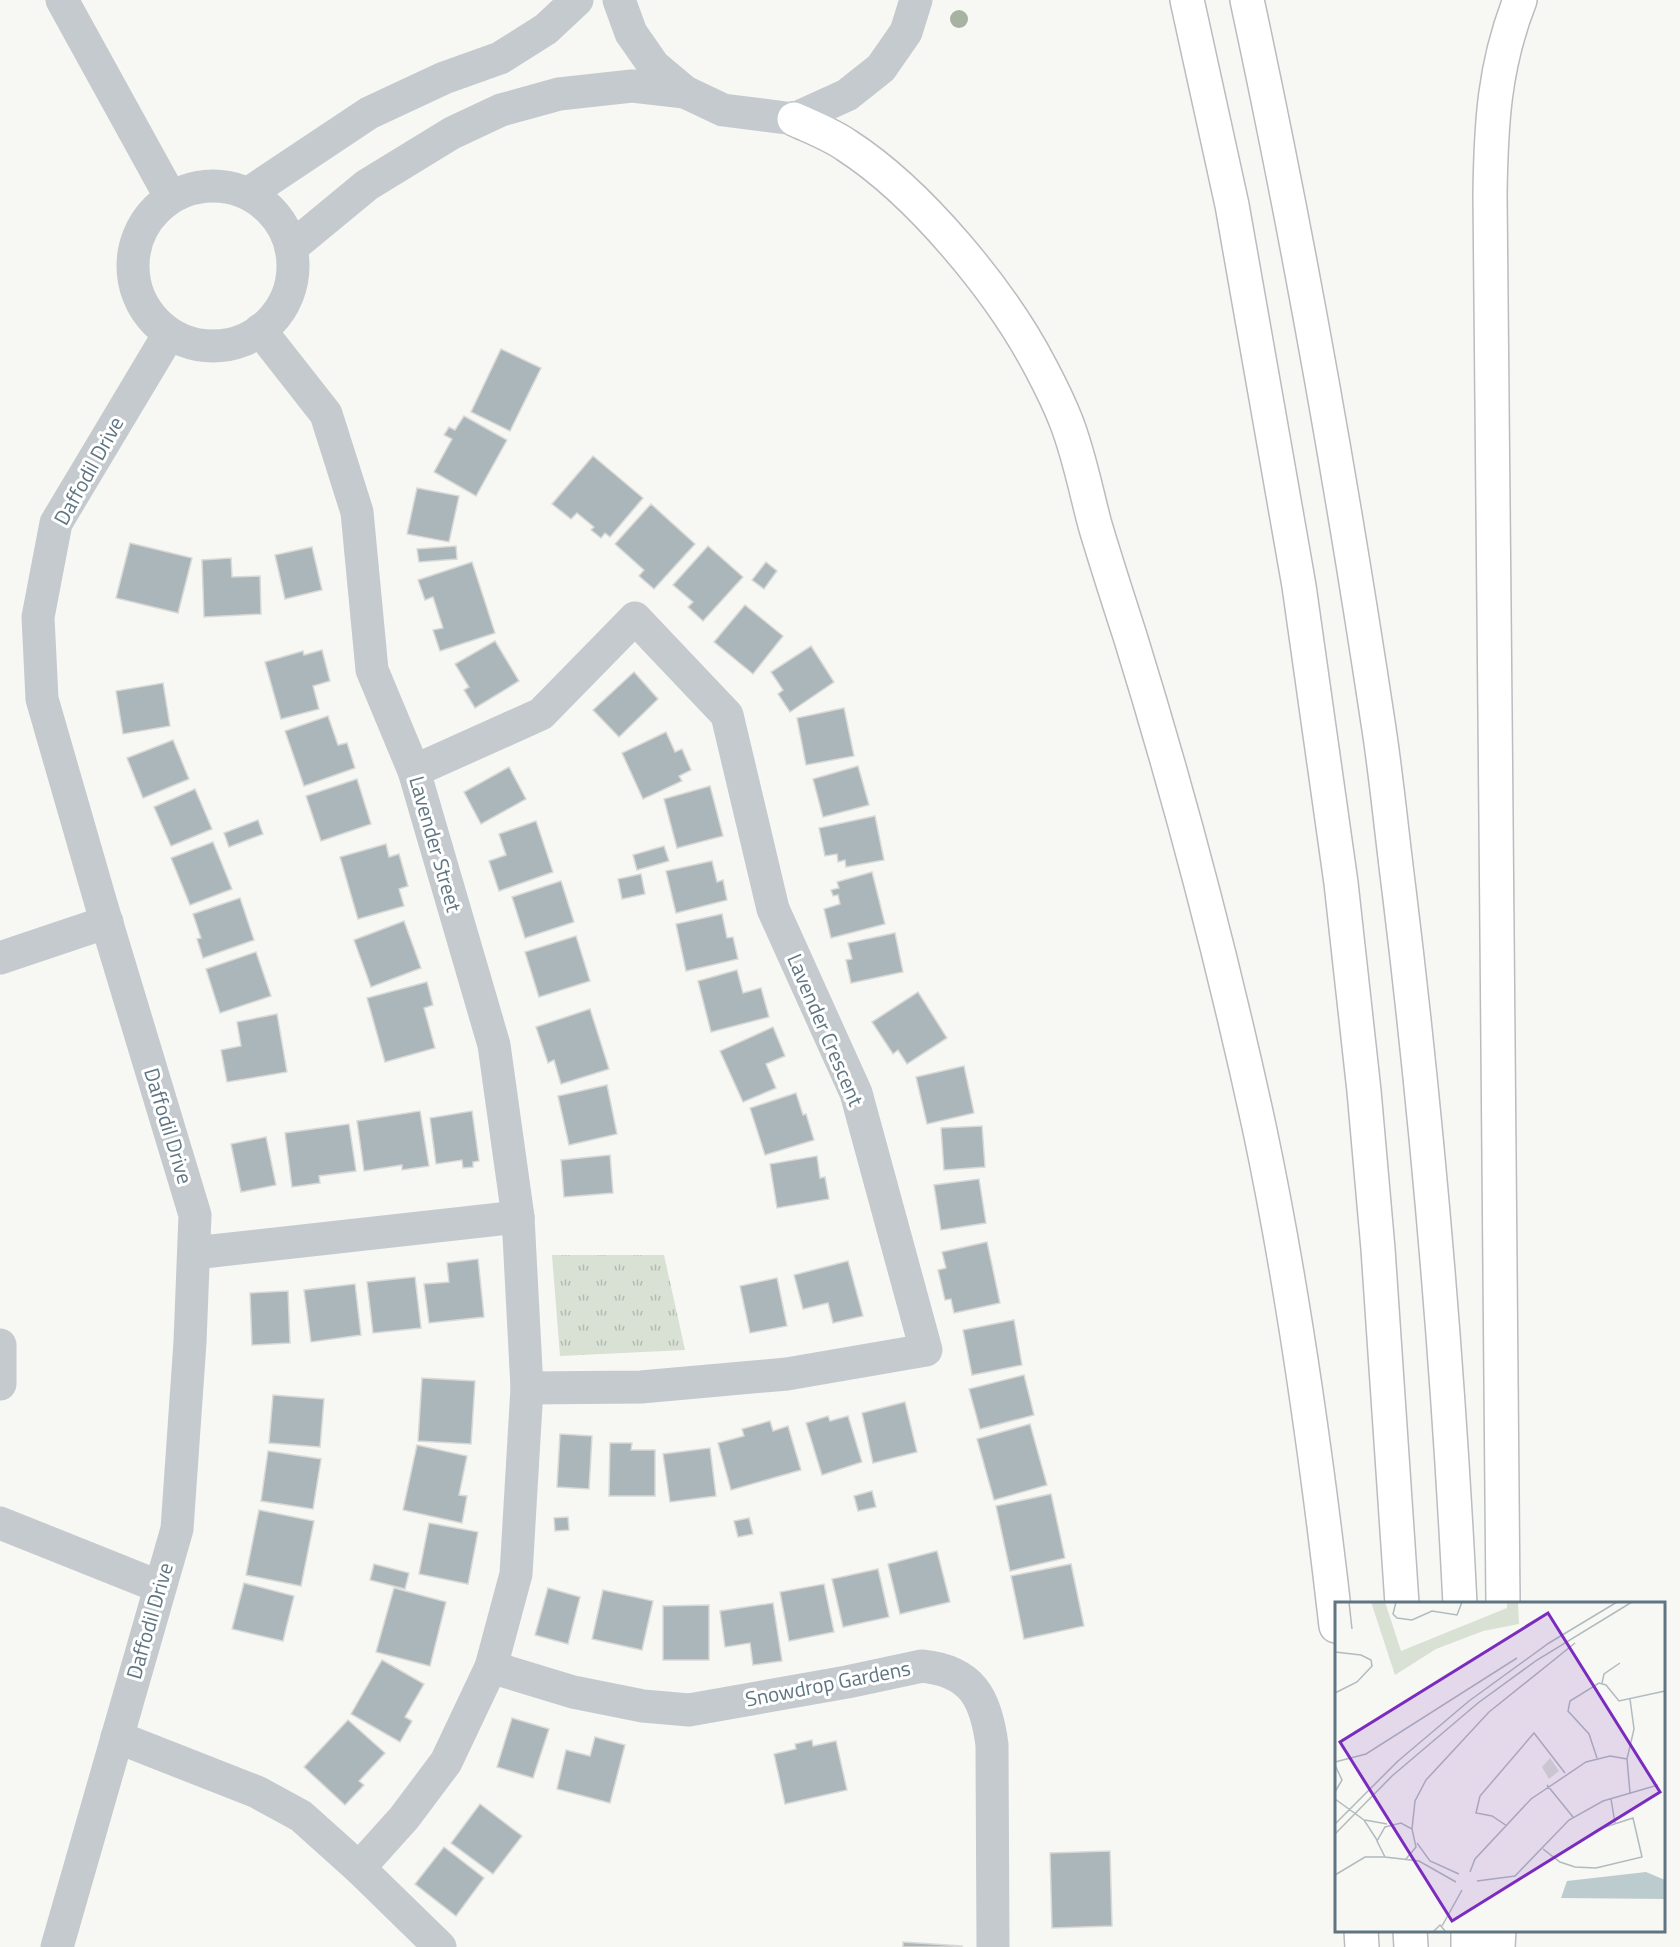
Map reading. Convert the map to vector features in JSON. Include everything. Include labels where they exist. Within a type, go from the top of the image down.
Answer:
[{"type":"highway","points":[[1186,0],[1232,205],[1268,409],[1299,586],[1341,883],[1364,1091],[1378,1249],[1402,1602]]},
{"type":"highway","points":[[1247,0],[1278,148],[1326,406],[1379,732],[1418,1042],[1453,1469],[1460,1602]]},
{"type":"highway","points":[[1503,1602],[1490,194],[1491,128],[1498,72],[1520,0]]},
{"type":"highway","points":[[794,119],[844,143],[871,163],[920,206],[967,259],[1007,312],[1040,366],[1066,423],[1180,803],[1224,976],[1259,1130],[1290,1296],[1316,1457],[1335,1618]]},
{"type":"highway","points":[[1361,1932],[1362,1947]]},
{"type":"highway","points":[[1410,1932],[1411,1947]]},
{"type":"highway","points":[[1498,1947],[1499,1932]]},
{"type":"street","points":[[62,0],[170,196]]},
{"type":"street","points":[[249,193],[369,113],[444,78],[500,58],[546,29],[576,0]]},
{"type":"street","points":[[619,0],[631,33],[654,66],[685,92],[723,110],[794,119],[847,95],[881,68],[906,32],[916,0]]},
{"type":"street","points":[[292,247],[367,185],[452,133],[501,110],[559,94],[632,86],[685,92]]},
{"type":"street","points":[[223,185],[249,193],[268,207],[283,225],[292,247],[293,274],[286,301],[270,323],[248,339],[221,346],[194,345],[169,334],[149,316],[144,308],[136,292],[132,265],[136,238],[150,214],[170,196],[196,186],[223,185]]},
{"type":"street","name":"Lavender Street","points":[[260,330],[326,414],[357,512],[372,670],[414,771],[494,1045],[518,1217],[527,1388],[516,1574],[491,1667],[446,1762],[404,1818],[358,1868]]},
{"type":"street","name":"Daffodil Drive","points":[[57,1947],[177,1529],[195,1215],[42,699],[38,617],[56,523],[169,334]]},
{"type":"street","name":"Lavender Crescent","points":[[414,771],[541,714],[635,618],[727,715],[773,909],[856,1093],[926,1350],[787,1374],[641,1387],[527,1388]]},
{"type":"street","points":[[0,958],[107,922]]},
{"type":"street","points":[[194,1253],[518,1217]]},
{"type":"street","points":[[0,1345],[0,1384]]},
{"type":"street","points":[[0,1522],[160,1587]]},
{"type":"street","name":"Snowdrop Gardens","points":[[491,1667],[573,1692],[643,1706],[689,1710],[922,1666],[934,1667],[966,1680],[983,1706],[990,1725],[993,1947]]},
{"type":"street","points":[[117,1737],[257,1792],[301,1816],[440,1947]]},
{"type":"green space","points":[[552,1255],[664,1255],[685,1350],[560,1356]]},
{"type":"building","points":[[501,349],[541,368],[510,431],[471,412]]},
{"type":"building","points":[[464,416],[507,440],[476,496],[434,472],[452,439],[444,435],[449,427],[455,430]]},
{"type":"building","points":[[593,456],[643,498],[610,537],[605,533],[601,538],[591,530],[594,527],[577,513],[571,519],[552,504]]},
{"type":"building","points":[[417,488],[459,496],[449,542],[407,534]]},
{"type":"building","points":[[651,504],[695,544],[654,589],[639,576],[644,570],[615,544]]},
{"type":"building","points":[[130,543],[192,558],[178,613],[116,598]]},
{"type":"building","points":[[456,546],[457,559],[419,562],[417,549]]},
{"type":"building","points":[[708,546],[743,577],[703,621],[688,607],[693,602],[673,585]]},
{"type":"building","points":[[312,547],[322,590],[285,599],[275,555]]},
{"type":"building","points":[[231,558],[232,577],[260,576],[261,614],[204,617],[202,560]]},
{"type":"building","points":[[472,562],[495,633],[440,651],[433,630],[443,628],[433,597],[425,600],[418,580]]},
{"type":"building","points":[[766,562],[777,571],[764,589],[752,580]]},
{"type":"building","points":[[745,605],[783,636],[753,674],[714,642]]},
{"type":"building","points":[[495,641],[519,681],[475,708],[464,690],[469,687],[455,664]]},
{"type":"building","points":[[811,646],[834,682],[790,712],[778,694],[783,690],[771,672]]},
{"type":"building","points":[[322,650],[330,681],[313,686],[319,709],[281,719],[265,662],[303,651],[304,655]]},
{"type":"building","points":[[634,672],[658,699],[619,737],[593,710]]},
{"type":"building","points":[[163,683],[170,726],[123,734],[116,691]]},
{"type":"building","points":[[844,708],[854,756],[806,765],[797,718]]},
{"type":"building","points":[[328,716],[338,745],[347,743],[355,768],[304,786],[285,731]]},
{"type":"building","points":[[666,732],[675,752],[682,749],[691,770],[679,776],[682,781],[643,799],[622,753]]},
{"type":"building","points":[[173,740],[189,779],[143,798],[127,758]]},
{"type":"building","points":[[858,766],[869,805],[823,817],[813,779]]},
{"type":"building","points":[[509,767],[526,799],[481,824],[464,792]]},
{"type":"building","points":[[357,779],[371,824],[321,841],[306,796]]},
{"type":"building","points":[[710,786],[723,836],[677,848],[664,799]]},
{"type":"building","points":[[195,789],[212,829],[171,846],[154,807]]},
{"type":"building","points":[[875,816],[884,860],[846,867],[845,860],[838,862],[837,854],[825,856],[819,828]]},
{"type":"building","points":[[258,820],[263,834],[229,847],[224,833]]},
{"type":"building","points":[[536,821],[553,872],[499,891],[489,861],[506,855],[499,834]]},
{"type":"building","points":[[213,842],[232,889],[190,905],[171,858]]},
{"type":"building","points":[[386,844],[389,857],[399,854],[408,886],[399,889],[404,906],[358,919],[340,857]]},
{"type":"building","points":[[664,846],[669,861],[637,870],[633,855]]},
{"type":"building","points":[[712,861],[717,882],[723,880],[727,900],[676,913],[666,871]]},
{"type":"building","points":[[872,872],[885,924],[831,938],[824,909],[840,904],[838,895],[833,896],[831,890],[839,888],[837,882]]},
{"type":"building","points":[[641,874],[645,894],[622,899],[618,879]]},
{"type":"building","points":[[561,881],[574,922],[525,938],[512,897]]},
{"type":"building","points":[[240,898],[254,940],[203,958],[197,939],[201,938],[193,914]]},
{"type":"building","points":[[722,914],[727,938],[733,937],[738,959],[686,971],[676,924]]},
{"type":"building","points":[[404,921],[421,968],[371,987],[354,940]]},
{"type":"building","points":[[895,933],[903,972],[851,983],[846,960],[852,959],[848,943]]},
{"type":"building","points":[[576,936],[590,981],[539,997],[525,952]]},
{"type":"building","points":[[256,952],[271,996],[220,1013],[206,969]]},
{"type":"building","points":[[737,970],[743,993],[761,988],[769,1017],[711,1032],[698,981]]},
{"type":"building","points":[[427,982],[433,1005],[424,1008],[435,1048],[385,1062],[367,998]]},
{"type":"building","points":[[918,992],[947,1038],[907,1064],[898,1050],[893,1054],[872,1022]]},
{"type":"building","points":[[590,1009],[609,1069],[561,1084],[554,1060],[548,1063],[536,1027]]},
{"type":"building","points":[[277,1014],[287,1072],[227,1082],[221,1050],[241,1046],[237,1022]]},
{"type":"building","points":[[773,1027],[785,1056],[766,1064],[776,1088],[743,1102],[720,1051]]},
{"type":"building","points":[[964,1066],[974,1113],[927,1124],[916,1077]]},
{"type":"building","points":[[607,1085],[617,1134],[569,1145],[558,1096]]},
{"type":"building","points":[[796,1093],[803,1115],[806,1114],[814,1140],[765,1155],[750,1108]]},
{"type":"building","points":[[420,1111],[429,1166],[402,1170],[402,1165],[364,1171],[357,1121]]},
{"type":"building","points":[[472,1111],[479,1161],[473,1162],[473,1167],[463,1168],[462,1160],[436,1164],[430,1118]]},
{"type":"building","points":[[349,1124],[356,1171],[319,1176],[320,1183],[292,1187],[285,1133]]},
{"type":"building","points":[[982,1126],[985,1167],[944,1170],[941,1128]]},
{"type":"building","points":[[266,1137],[276,1185],[241,1192],[231,1144]]},
{"type":"building","points":[[610,1155],[613,1193],[564,1197],[561,1160]]},
{"type":"building","points":[[817,1156],[820,1178],[825,1177],[829,1199],[777,1208],[770,1164]]},
{"type":"building","points":[[979,1179],[986,1223],[941,1230],[934,1185]]},
{"type":"building","points":[[987,1242],[1000,1303],[954,1313],[951,1299],[945,1300],[938,1270],[946,1268],[942,1252]]},
{"type":"building","points":[[478,1259],[484,1317],[429,1323],[424,1284],[449,1282],[447,1263]]},
{"type":"building","points":[[848,1261],[863,1316],[833,1323],[828,1303],[803,1309],[794,1275]]},
{"type":"building","points":[[415,1277],[421,1328],[373,1333],[367,1282]]},
{"type":"building","points":[[777,1278],[787,1326],[750,1333],[740,1286]]},
{"type":"building","points":[[355,1284],[361,1335],[311,1342],[304,1290]]},
{"type":"building","points":[[288,1291],[290,1343],[252,1345],[250,1293]]},
{"type":"building","points":[[1014,1320],[1022,1365],[972,1375],[963,1330]]},
{"type":"building","points":[[1024,1375],[1034,1415],[980,1429],[969,1389]]},
{"type":"building","points":[[422,1378],[475,1381],[471,1444],[418,1441]]},
{"type":"building","points":[[273,1395],[324,1399],[320,1447],[269,1443]]},
{"type":"building","points":[[905,1402],[917,1452],[873,1463],[862,1413]]},
{"type":"building","points":[[828,1416],[830,1421],[848,1416],[862,1462],[822,1475],[806,1423]]},
{"type":"building","points":[[770,1421],[773,1431],[788,1426],[801,1470],[731,1490],[718,1443],[744,1436],[742,1429]]},
{"type":"building","points":[[1030,1424],[1047,1485],[994,1500],[977,1439]]},
{"type":"building","points":[[560,1434],[592,1436],[589,1489],[557,1487]]},
{"type":"building","points":[[610,1443],[632,1443],[631,1450],[655,1450],[655,1496],[609,1496]]},
{"type":"building","points":[[417,1445],[467,1456],[459,1495],[467,1496],[462,1523],[403,1510]]},
{"type":"building","points":[[710,1448],[716,1496],[670,1502],[663,1454]]},
{"type":"building","points":[[268,1451],[321,1459],[313,1509],[261,1501]]},
{"type":"building","points":[[872,1491],[876,1507],[858,1511],[854,1496]]},
{"type":"building","points":[[1051,1494],[1065,1558],[1010,1571],[996,1506]]},
{"type":"building","points":[[259,1510],[314,1521],[301,1586],[246,1575]]},
{"type":"building","points":[[568,1517],[569,1530],[555,1531],[554,1518]]},
{"type":"building","points":[[749,1518],[753,1534],[738,1537],[734,1521]]},
{"type":"building","points":[[429,1523],[478,1532],[468,1584],[419,1574]]},
{"type":"building","points":[[937,1551],[950,1602],[900,1614],[888,1564]]},
{"type":"building","points":[[374,1564],[409,1573],[405,1589],[370,1580]]},
{"type":"building","points":[[1071,1564],[1084,1626],[1024,1639],[1011,1576]]},
{"type":"building","points":[[878,1569],[889,1617],[843,1627],[832,1579]]},
{"type":"building","points":[[244,1583],[294,1596],[283,1641],[232,1629]]},
{"type":"building","points":[[824,1584],[834,1632],[789,1641],[780,1592]]},
{"type":"building","points":[[394,1588],[446,1602],[430,1666],[376,1652]]},
{"type":"building","points":[[548,1588],[580,1597],[568,1644],[535,1635]]},
{"type":"building","points":[[603,1590],[653,1601],[642,1650],[592,1639]]},
{"type":"building","points":[[773,1603],[782,1661],[753,1665],[750,1643],[725,1647],[720,1611]]},
{"type":"building","points":[[709,1605],[709,1660],[663,1660],[663,1606]]},
{"type":"building","points":[[382,1660],[424,1684],[405,1717],[412,1721],[400,1742],[351,1714]]},
{"type":"building","points":[[512,1718],[549,1729],[533,1778],[497,1767]]},
{"type":"building","points":[[348,1720],[385,1753],[359,1781],[364,1785],[345,1805],[304,1767]]},
{"type":"building","points":[[595,1737],[625,1745],[610,1803],[557,1789],[566,1750],[590,1756]]},
{"type":"building","points":[[812,1740],[813,1746],[836,1741],[847,1790],[785,1804],[774,1754],[796,1749],[795,1744]]},
{"type":"building","points":[[480,1804],[522,1836],[493,1874],[451,1843]]},
{"type":"building","points":[[444,1847],[484,1878],[456,1916],[415,1884]]},
{"type":"building","points":[[1110,1851],[1112,1926],[1052,1928],[1050,1853]]},
{"type":"building","points":[[903,1942],[962,1946],[962,1947],[903,1947]]}]
